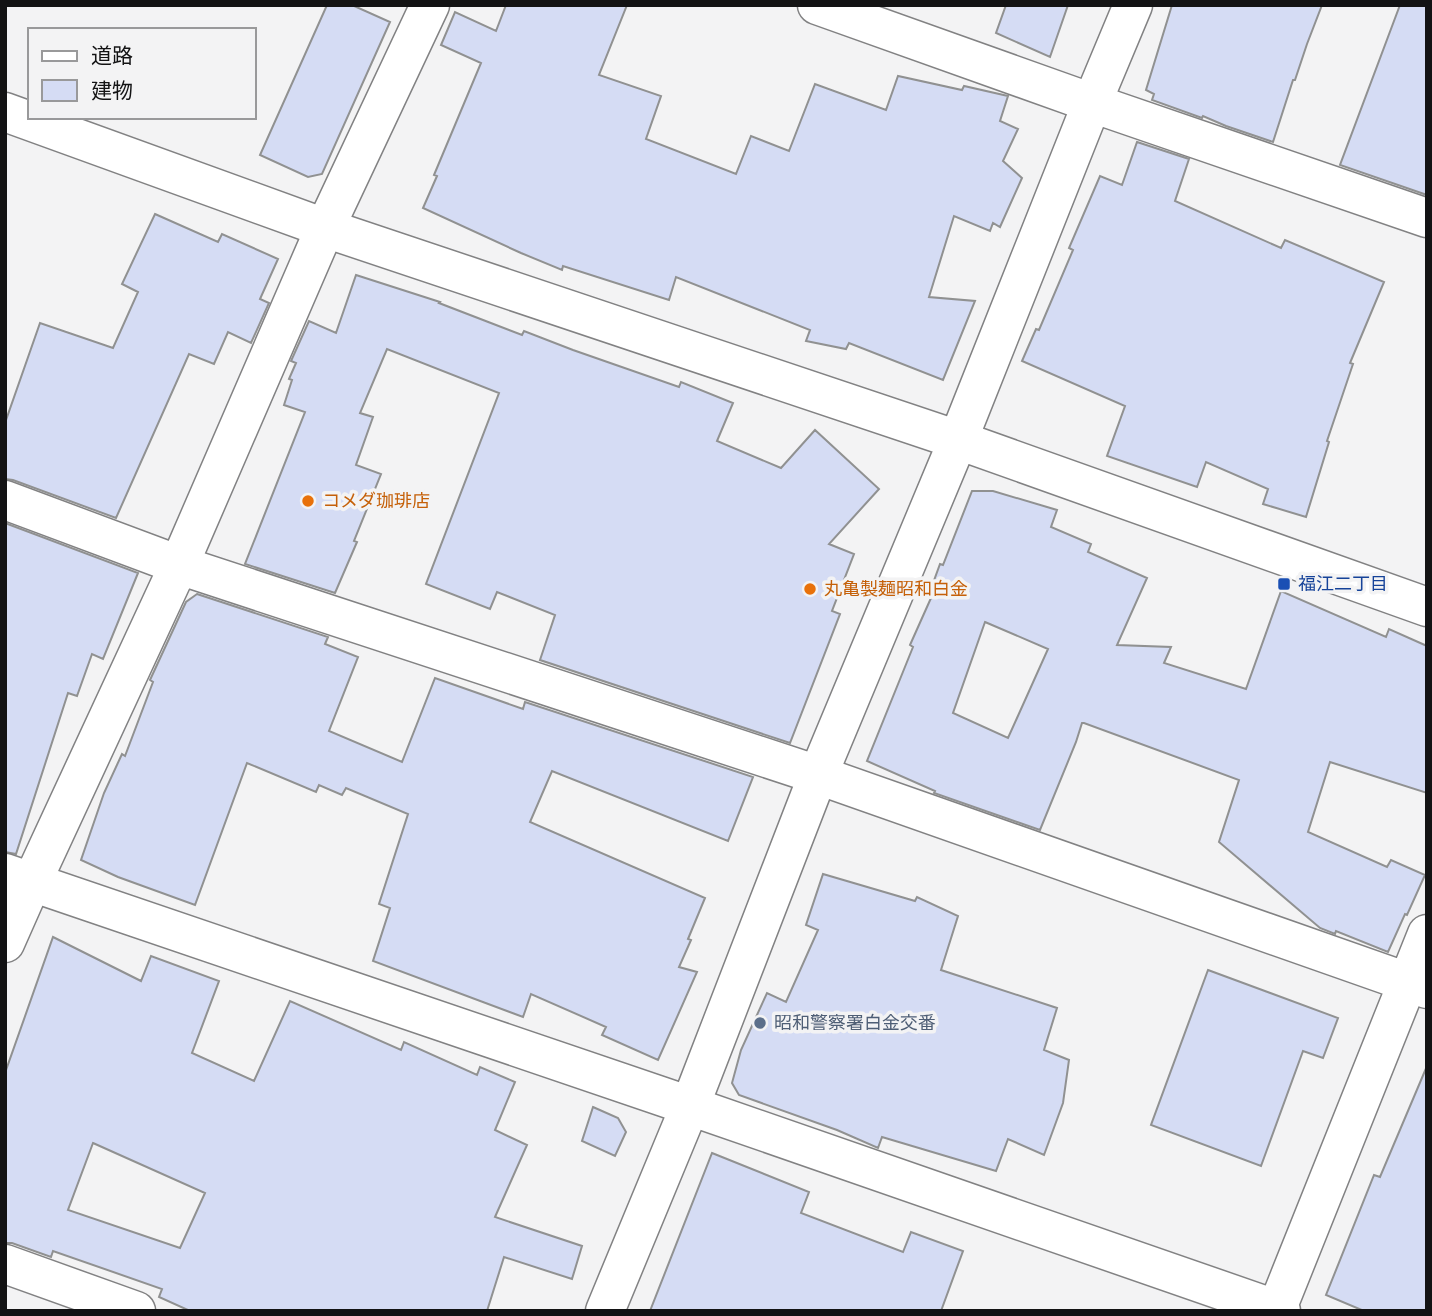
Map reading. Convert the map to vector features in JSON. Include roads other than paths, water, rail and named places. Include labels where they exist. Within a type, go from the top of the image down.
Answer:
[{"type":"street","points":[[5,943],[19,877],[179,565],[325,228],[430,5]]},
{"type":"street","points":[[817,5],[1427,218]]},
{"type":"street","points":[[605,1311],[690,1106],[818,775],[958,440],[1133,5]]},
{"type":"street","points":[[5,112],[325,228],[958,440],[1427,607]]},
{"type":"street","points":[[5,500],[179,565],[818,775],[1417,985]]},
{"type":"street","points":[[19,877],[1278,1310],[1417,985],[1427,934]]},
{"type":"street","points":[[5,1264],[136,1311]]},
{"type":"place","name":"コメダ珈琲店","points":[[308,501]]},
{"type":"place","name":"福江二丁目","points":[[1284,584]]},
{"type":"place","name":"丸亀製麺昭和白金","points":[[810,589]]},
{"type":"place","name":"昭和警察署白金交番","points":[[760,1023]]}]
